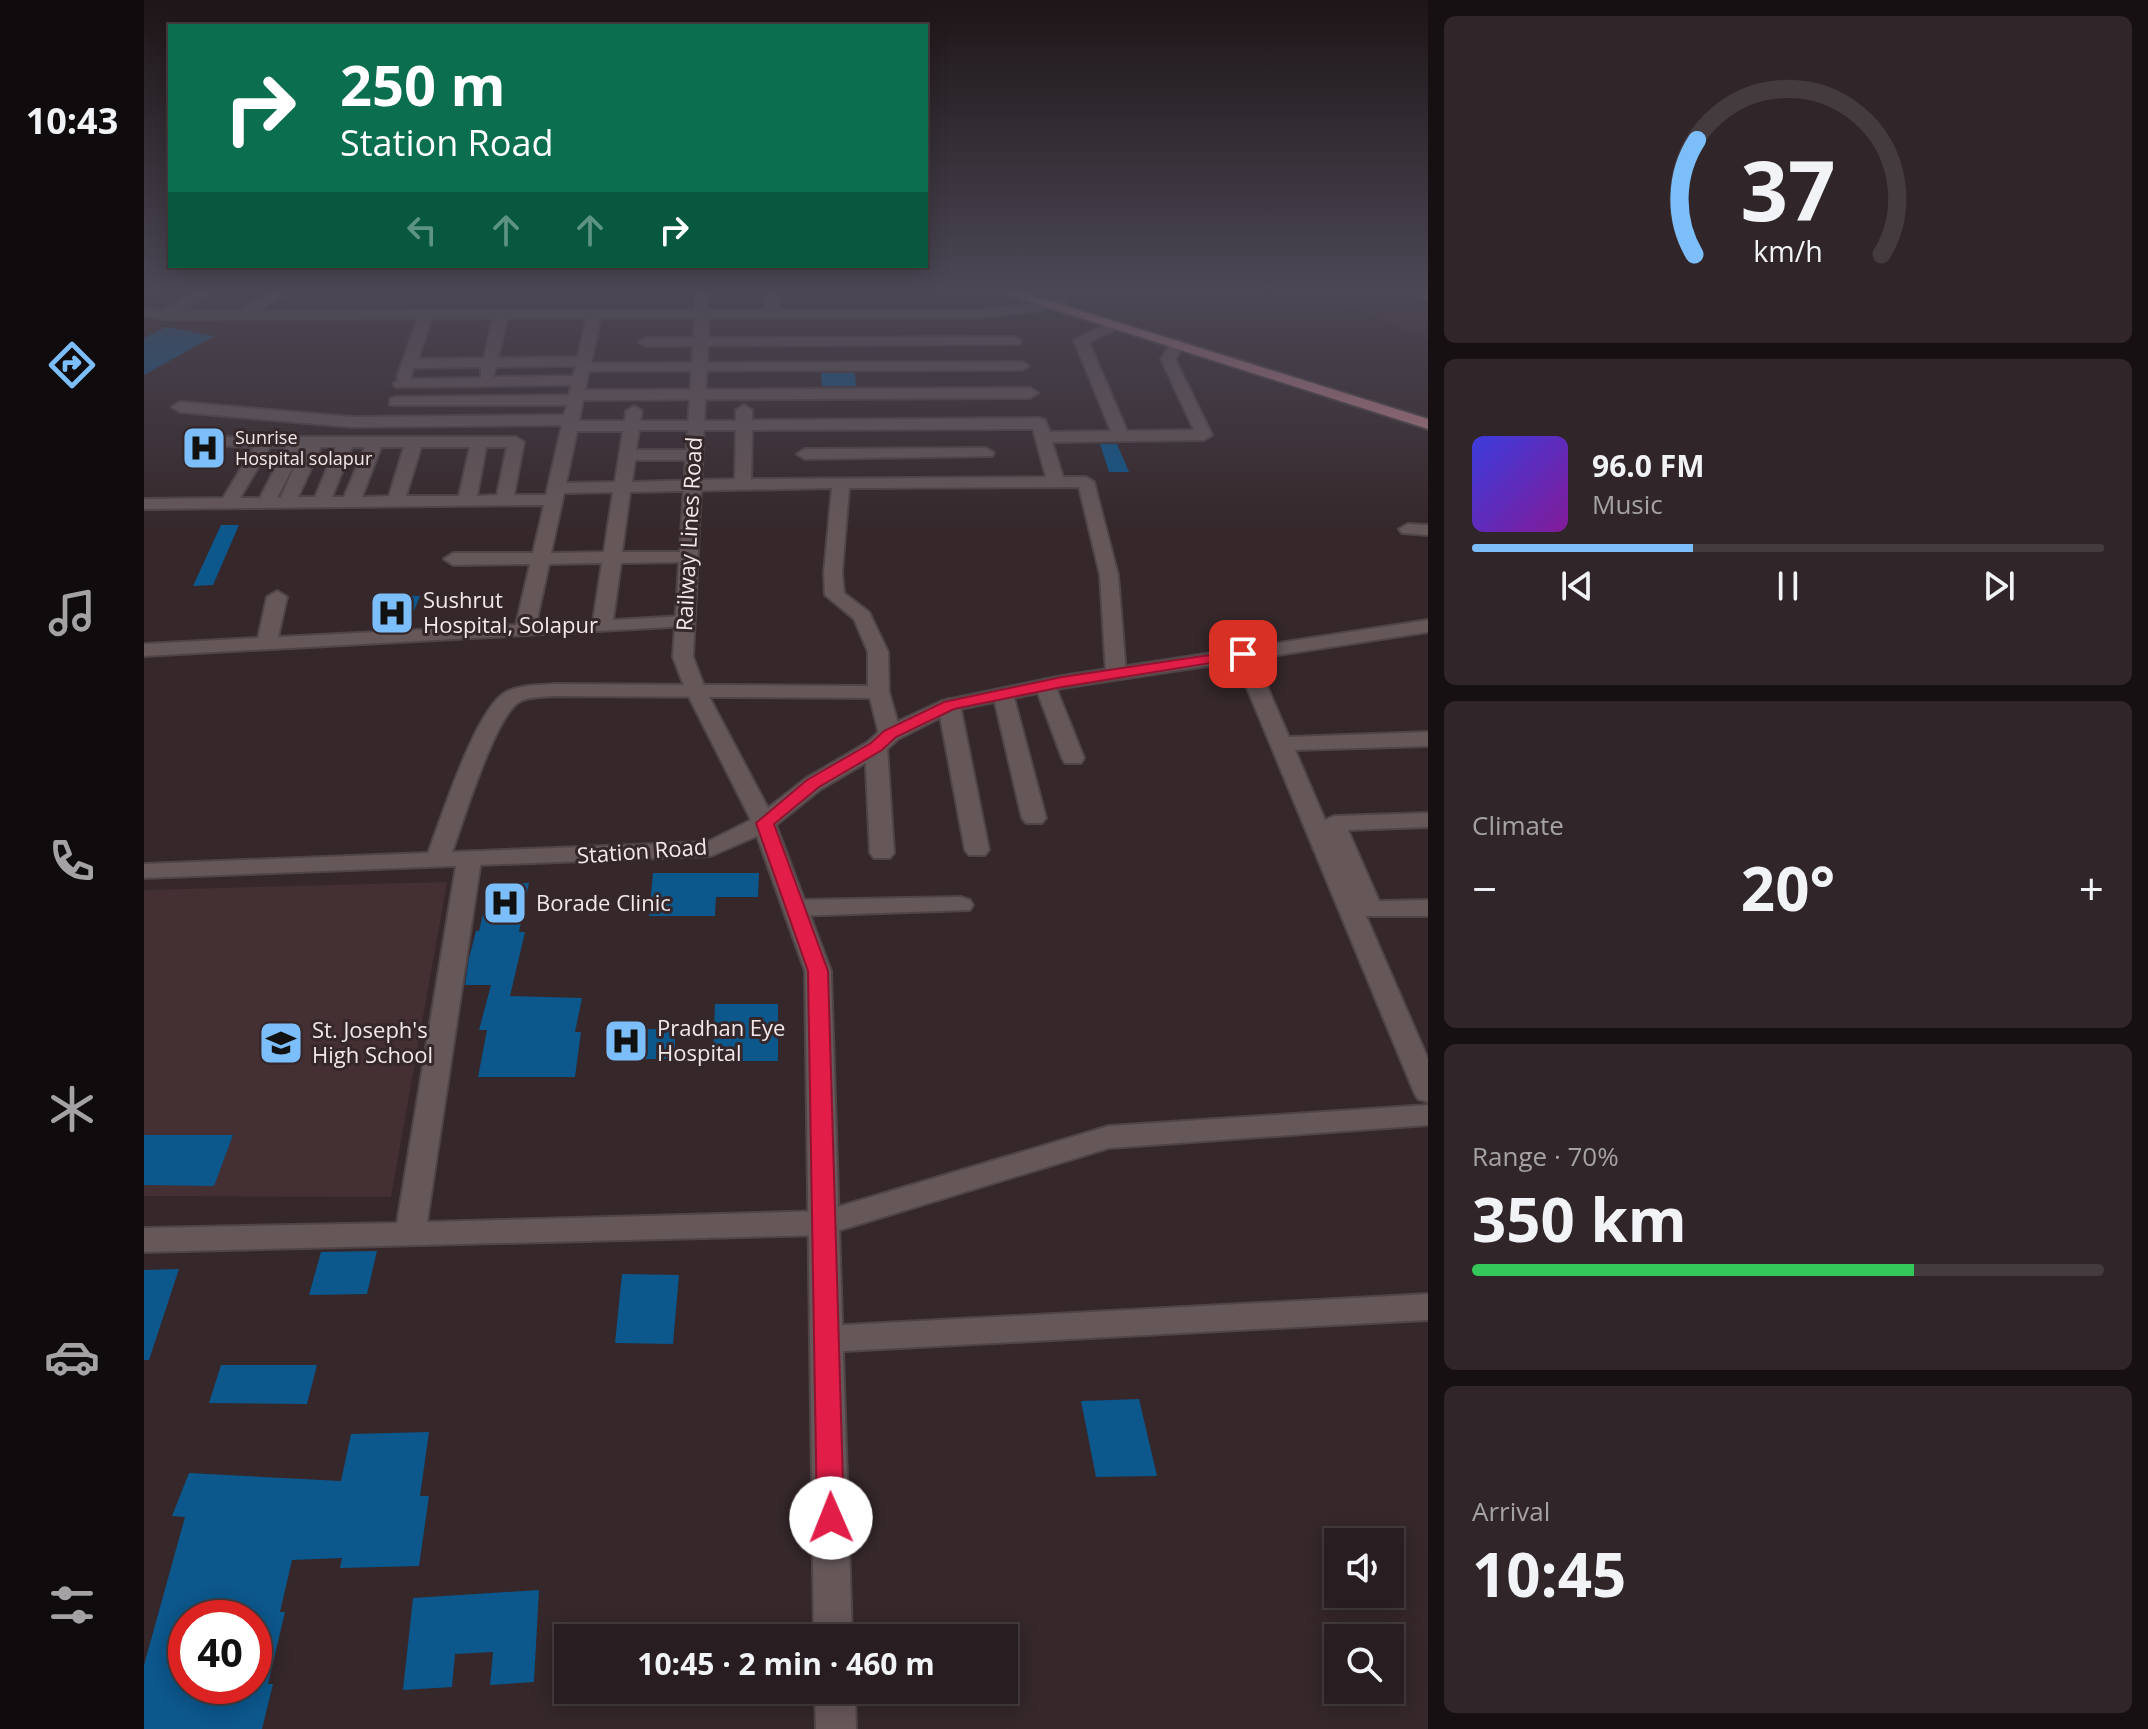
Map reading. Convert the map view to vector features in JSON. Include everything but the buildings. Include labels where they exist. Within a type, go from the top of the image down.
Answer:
[{"type":"main road","points":[[1261,371],[1428,424]]},
{"type":"main road","points":[[1273,371],[1428,418]]},
{"type":"street","points":[[388,422],[406,371]]},
{"type":"street","points":[[481,401],[488,371]]},
{"type":"street","points":[[531,371],[637,395],[1030,393]]},
{"type":"street","points":[[525,630],[582,371]]},
{"type":"street","points":[[395,402],[481,401],[621,371]]},
{"type":"street","points":[[602,626],[641,371]]},
{"type":"street","name":"Railway Lines Road","points":[[699,371],[683,657],[696,691],[764,823],[818,971],[833,1624]]},
{"type":"street","points":[[743,484],[745,371]]},
{"type":"street","points":[[801,371],[806,484]]},
{"type":"street","points":[[860,371],[875,483]]},
{"type":"street","points":[[911,371],[927,483]]},
{"type":"street","points":[[965,371],[993,483]]},
{"type":"street","points":[[1023,371],[1056,482]]},
{"type":"street","points":[[1094,371],[1121,436]]},
{"type":"street","points":[[180,407],[352,422],[979,425],[1121,436],[1204,435],[1174,371]]},
{"type":"street","points":[[401,384],[580,380]]},
{"type":"street","points":[[321,503],[346,441]]},
{"type":"street","points":[[203,442],[516,442],[504,501]]},
{"type":"street","points":[[351,502],[375,442]]},
{"type":"street","points":[[396,502],[414,442]]},
{"type":"street","points":[[467,501],[479,442]]},
{"type":"street","points":[[228,504],[264,444]]},
{"type":"street","points":[[266,503],[296,444]]},
{"type":"street","points":[[287,503],[314,444]]},
{"type":"street","points":[[805,454],[986,453]]},
{"type":"street","points":[[627,455],[693,455]]},
{"type":"street","points":[[144,504],[504,501],[623,487],[691,485],[1086,482],[1109,575],[1116,674]]},
{"type":"street","points":[[841,484],[833,573],[835,595],[862,616],[878,652],[883,740],[882,853]]},
{"type":"street","points":[[1408,529],[1428,530]]},
{"type":"street","points":[[453,559],[687,557]]},
{"type":"street","points":[[267,643],[277,597]]},
{"type":"street","points":[[144,650],[683,622]]},
{"type":"street","name":"Station Road","points":[[144,871],[711,849],[764,823],[813,784],[883,740],[949,705],[1045,685],[1428,626]]},
{"type":"street","points":[[1243,654],[1428,1092]]},
{"type":"street","points":[[1045,685],[1073,758]]},
{"type":"street","points":[[437,861],[491,725],[507,700],[522,694],[555,690],[879,692]]},
{"type":"street","points":[[1003,694],[1034,818]]},
{"type":"street","points":[[949,705],[977,850]]},
{"type":"street","points":[[1280,744],[1428,739]]},
{"type":"street","points":[[1428,820],[1334,823],[1370,909],[1428,908]]},
{"type":"street","points":[[410,1235],[469,860]]},
{"type":"street","points":[[795,908],[961,905]]},
{"type":"street","points":[[144,1240],[824,1223],[1109,1137],[1428,1115]]},
{"type":"street","points":[[826,1339],[1428,1307]]},
{"type":"street","points":[[835,1704],[836,1729]]},
{"type":"shaded area","name":"St. Joseph's High School","points":[[447,882],[391,1197],[144,1196],[144,890]]},
{"type":"place","name":"Sunrise Hospital solapur","points":[[204,448]]},
{"type":"place","name":"Sushrut Hospital, Solapur","points":[[392,613]]},
{"type":"place","name":"Borade Clinic","points":[[505,903]]},
{"type":"place","name":"Pradhan Eye Hospital","points":[[626,1041]]},
{"type":"place","name":"St. Joseph's High School","points":[[281,1043]]},
{"type":"route","points":[[831,1518],[818,971],[764,823],[813,784],[876,747],[890,734],[949,705],[1062,682],[1243,654]]}]
